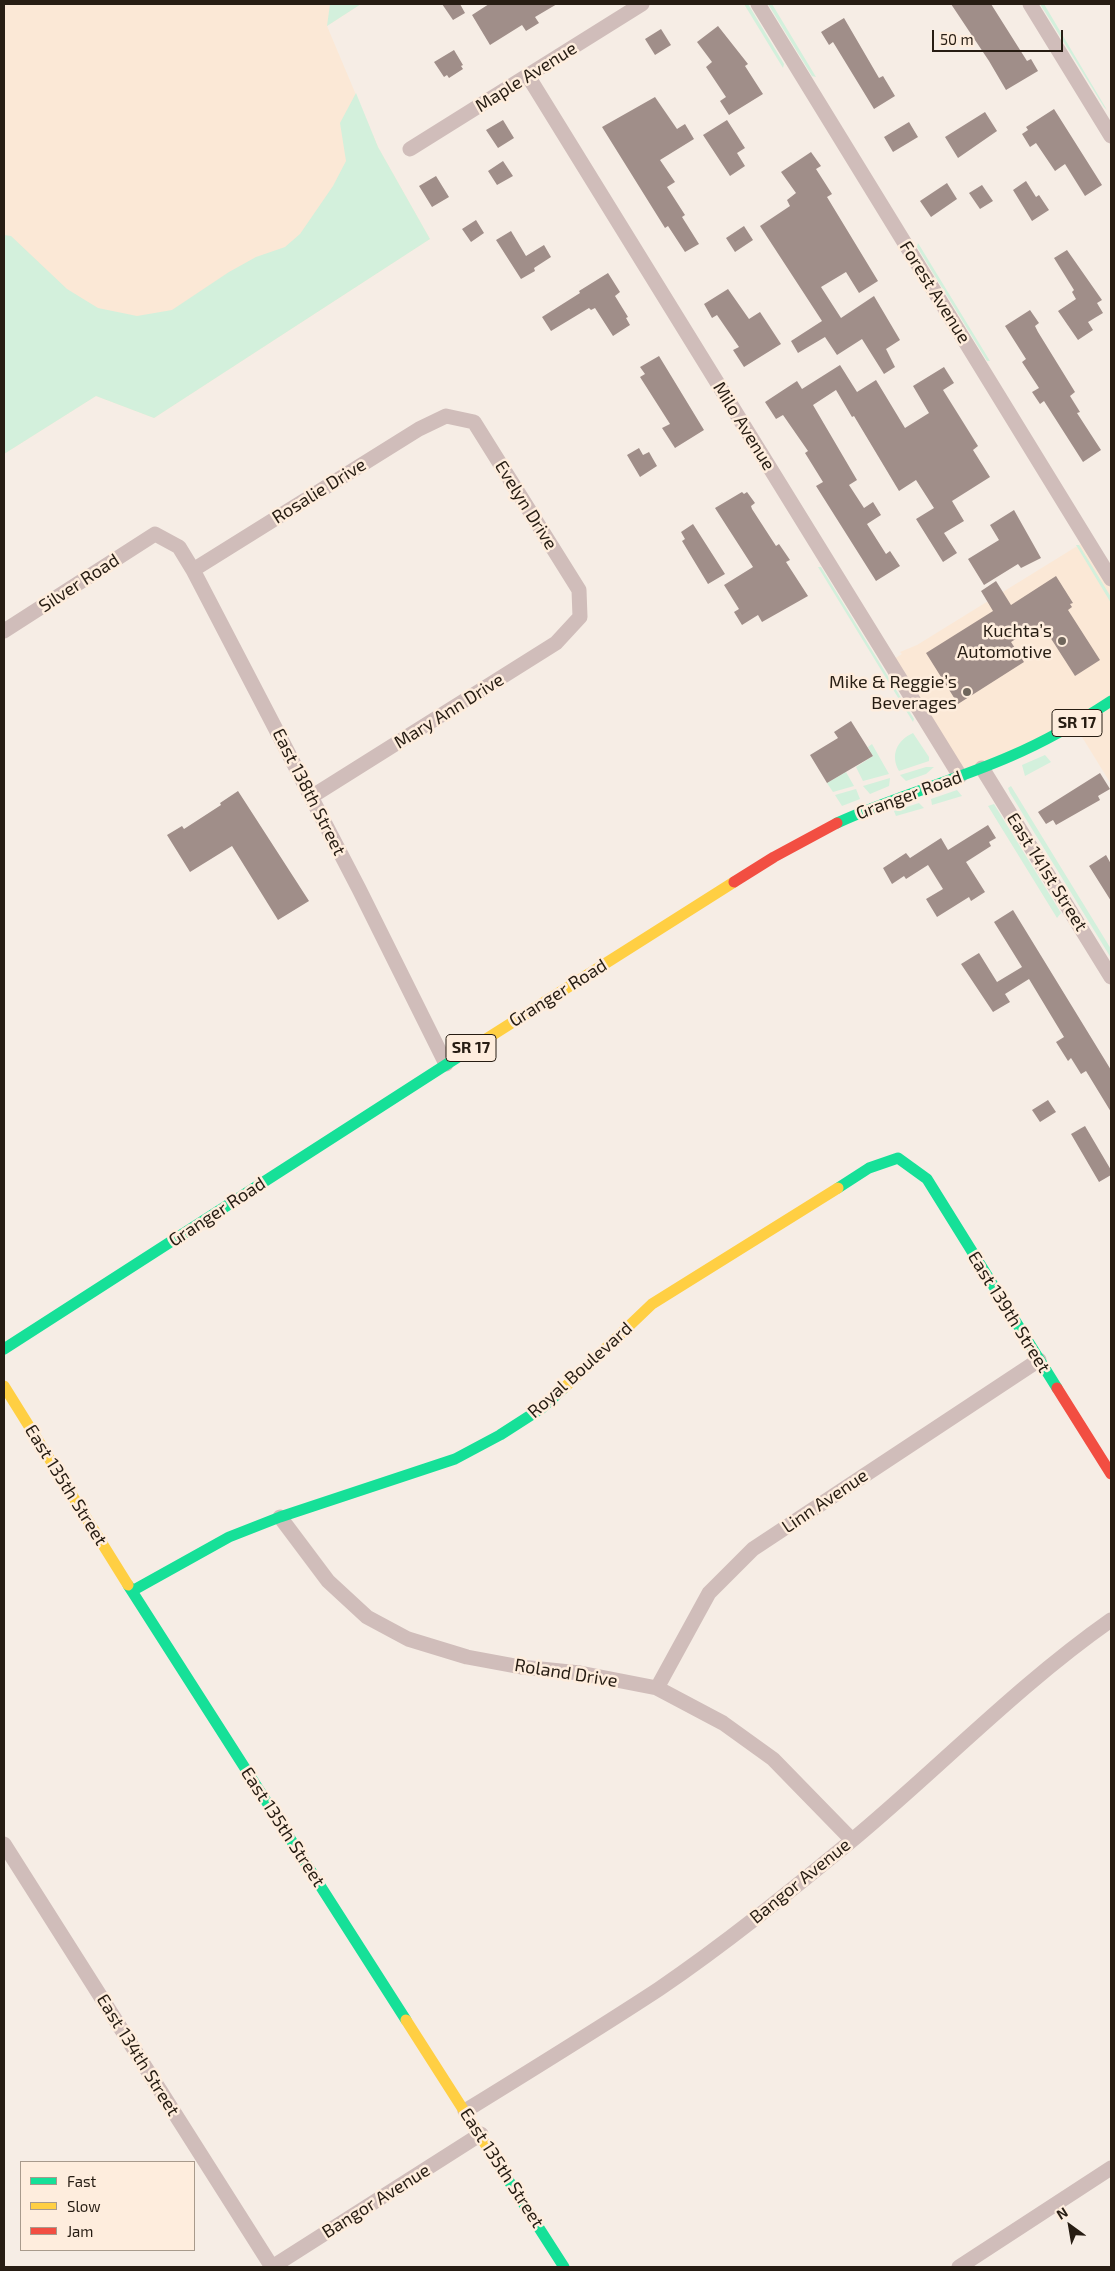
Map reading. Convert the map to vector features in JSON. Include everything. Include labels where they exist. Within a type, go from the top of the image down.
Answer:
[{"type":"street","name":"Maple Avenue","points":[[410,149],[642,4]]},
{"type":"street","name":"Forest Avenue","points":[[758,4],[1111,579]]},
{"type":"street","points":[[1030,4],[1110,131]]},
{"type":"street","name":"Milo Avenue","points":[[528,76],[960,776]]},
{"type":"street","name":"Rosalie Drive","points":[[193,570],[418,429],[446,416]]},
{"type":"street","name":"Evelyn Drive","points":[[446,416],[474,422],[579,590],[580,617]]},
{"type":"street","name":"East 138th Street","points":[[155,534],[179,547],[193,570],[311,797],[446,1064]]},
{"type":"street","name":"Silver Road","points":[[4,631],[155,534]]},
{"type":"street","name":"Mary Ann Drive","points":[[311,797],[556,644],[580,617]]},
{"type":"street","name":"Granger Road","points":[[4,1349],[446,1064],[792,846],[867,809],[982,768],[1040,742],[1111,701]]},
{"type":"street","name":"East 141st Street","points":[[982,768],[1111,977]]},
{"type":"street","name":"East 139th Street","points":[[898,1158],[927,1180],[1111,1474]]},
{"type":"street","name":"Royal Boulevard","points":[[132,1591],[229,1537],[280,1517],[454,1459],[500,1435],[542,1408],[652,1304],[869,1168],[898,1158]]},
{"type":"street","name":"Linn Avenue","points":[[657,1688],[709,1593],[753,1549],[1039,1360]]},
{"type":"street","name":"East 135th Street","points":[[4,1386],[132,1591],[481,2134],[564,2267]]},
{"type":"street","name":"Roland Drive","points":[[280,1517],[328,1581],[367,1617],[408,1638],[467,1657],[521,1667],[580,1673],[657,1688],[723,1723],[773,1759],[852,1840]]},
{"type":"street","name":"Bangor Avenue","points":[[465,2111],[659,1988],[753,1920],[852,1840],[1002,1706],[1075,1645],[1111,1620]]},
{"type":"street","name":"East 134th Street","points":[[4,1844],[272,2267]]},
{"type":"street","name":"Bangor Avenue","points":[[272,2267],[481,2134]]},
{"type":"street","points":[[959,2267],[1111,2168]]},
{"type":"shaded area","points":[[4,4],[361,4],[327,26],[378,147],[430,239],[154,418],[96,396],[4,454]]},
{"type":"shaded area","points":[[1087,540],[1111,579],[1111,784],[1074,724],[960,776],[889,662],[902,654],[900,652],[917,645]]},
{"type":"green space","points":[[330,4],[361,4],[327,26]]},
{"type":"green space","points":[[744,4],[748,4],[784,64],[783,68]]},
{"type":"green space","points":[[768,4],[772,4],[816,77],[812,76]]},
{"type":"green space","points":[[1040,4],[1044,4],[1107,110],[1104,107]]},
{"type":"green space","points":[[356,93],[378,147],[430,239],[154,418],[96,396],[4,454],[4,235],[11,236],[67,289],[98,308],[137,316],[172,310],[229,272],[256,257],[285,247],[300,234],[333,186],[346,161],[340,123]]},
{"type":"green space","points":[[918,243],[990,361],[987,361],[917,247]]},
{"type":"green space","points":[[1076,545],[1079,545],[1111,597],[1111,603]]},
{"type":"green space","points":[[818,567],[821,567],[914,719],[913,722]]},
{"type":"green space","points":[[913,733],[929,757],[929,761],[899,771],[896,765],[895,754],[899,744]]},
{"type":"green space","points":[[872,744],[889,774],[863,781],[856,767],[873,756],[868,747]]},
{"type":"green space","points":[[1045,755],[1051,762],[1025,776],[1022,765]]},
{"type":"green space","points":[[926,767],[934,767],[926,774],[906,781],[900,775]]},
{"type":"green space","points":[[846,772],[854,786],[833,792],[827,783]]},
{"type":"green space","points":[[890,778],[889,786],[870,794],[863,786]]},
{"type":"green space","points":[[1011,786],[1111,949],[1111,958],[1010,793],[1008,788]]},
{"type":"green space","points":[[856,789],[860,799],[842,806],[835,795]]},
{"type":"green space","points":[[957,790],[962,796],[932,805],[931,799]]},
{"type":"green space","points":[[919,803],[924,808],[896,816],[894,811]]},
{"type":"green space","points":[[994,804],[1061,913],[1057,918],[988,806]]},
{"type":"building","points":[[442,4],[460,4],[465,13],[453,20]]},
{"type":"building","points":[[489,4],[557,4],[535,17],[539,23],[526,31],[522,25],[490,45],[472,15]]},
{"type":"building","points":[[951,4],[991,4],[1027,61],[1031,59],[1038,71],[1006,90]]},
{"type":"building","points":[[844,18],[879,78],[883,76],[895,96],[874,109],[833,42],[829,45],[821,32]]},
{"type":"building","points":[[718,26],[748,64],[745,66],[763,94],[729,115],[720,101],[726,97],[706,67],[712,62],[697,42]]},
{"type":"building","points":[[661,29],[671,45],[655,55],[645,39]]},
{"type":"building","points":[[454,50],[463,65],[461,66],[463,69],[449,78],[447,75],[444,77],[434,62]]},
{"type":"building","points":[[655,97],[677,129],[685,124],[694,139],[660,160],[675,182],[667,187],[685,215],[682,217],[699,244],[685,252],[668,226],[665,228],[602,127]]},
{"type":"building","points":[[1054,109],[1102,185],[1085,196],[1065,164],[1055,171],[1036,143],[1030,147],[1022,134],[1028,130],[1026,127]]},
{"type":"building","points":[[985,112],[997,131],[958,158],[945,137]]},
{"type":"building","points":[[503,120],[514,138],[498,148],[486,130]]},
{"type":"building","points":[[727,120],[745,148],[737,153],[745,166],[730,176],[703,135]]},
{"type":"building","points":[[909,122],[918,137],[893,152],[884,137]]},
{"type":"building","points":[[811,152],[821,166],[816,169],[832,194],[827,197],[878,281],[859,293],[846,272],[821,287],[841,318],[874,296],[900,340],[886,349],[895,367],[884,374],[862,339],[837,355],[825,337],[798,353],[791,341],[822,321],[760,226],[790,206],[787,200],[796,193],[781,172]]},
{"type":"building","points":[[503,161],[513,176],[497,185],[488,171]]},
{"type":"building","points":[[436,176],[449,197],[432,207],[419,186]]},
{"type":"building","points":[[1026,181],[1036,197],[1039,195],[1049,210],[1032,221],[1013,190]]},
{"type":"building","points":[[947,183],[957,199],[931,217],[920,201]]},
{"type":"building","points":[[982,185],[993,201],[980,209],[969,193]]},
{"type":"building","points":[[476,220],[484,233],[471,242],[462,229]]},
{"type":"building","points":[[744,226],[753,240],[735,252],[726,238]]},
{"type":"building","points":[[511,231],[526,256],[544,245],[551,257],[534,268],[535,271],[521,279],[496,240]]},
{"type":"building","points":[[1067,250],[1102,300],[1097,303],[1103,313],[1088,322],[1093,330],[1078,340],[1058,311],[1076,299],[1072,292],[1074,290],[1054,258]]},
{"type":"building","points":[[608,273],[620,292],[615,296],[628,317],[626,318],[630,325],[613,336],[595,308],[591,310],[589,308],[551,331],[542,317]]},
{"type":"building","points":[[728,289],[749,319],[760,312],[781,344],[744,367],[733,350],[739,347],[717,315],[712,318],[704,304]]},
{"type":"building","points":[[1030,310],[1039,323],[1035,326],[1038,332],[1075,392],[1070,396],[1080,412],[1077,413],[1101,450],[1083,462],[1044,401],[1040,404],[1032,392],[1039,388],[1022,362],[1026,359],[1005,326]]},
{"type":"building","points":[[659,356],[704,430],[675,448],[662,428],[670,424],[640,377],[645,374],[640,367]]},
{"type":"building","points":[[840,365],[857,392],[876,380],[905,428],[929,413],[913,386],[944,367],[954,383],[943,390],[978,446],[973,450],[990,477],[952,501],[964,521],[944,533],[957,553],[943,562],[916,519],[934,508],[916,480],[899,491],[854,416],[852,417],[836,390],[813,405],[857,480],[849,485],[864,508],[873,502],[881,515],[867,524],[886,554],[890,551],[900,566],[876,581],[816,486],[823,482],[805,453],[808,451],[783,415],[776,419],[765,402],[797,381],[802,389]]},
{"type":"building","points":[[639,448],[643,455],[649,452],[657,466],[640,477],[627,455]]},
{"type":"building","points":[[742,492],[744,494],[747,492],[755,503],[751,506],[752,509],[776,546],[779,544],[790,560],[786,562],[808,596],[762,622],[758,615],[742,625],[734,612],[739,609],[724,585],[753,567],[715,508]]},
{"type":"building","points":[[1014,510],[1041,558],[1021,568],[1018,564],[984,585],[968,559],[999,540],[990,525]]},
{"type":"building","points":[[693,524],[725,574],[708,584],[682,541],[685,539],[681,532]]},
{"type":"building","points":[[1056,576],[1073,603],[1070,604],[1072,607],[1068,610],[1100,660],[1075,676],[1041,623],[1011,642],[1024,662],[958,704],[926,653],[993,611],[981,591],[996,581],[1011,605]]},
{"type":"building","points":[[851,721],[873,756],[827,783],[810,755],[838,738],[834,732]]},
{"type":"building","points":[[1100,773],[1110,789],[1098,796],[1100,800],[1056,825],[1053,820],[1046,824],[1038,812]]},
{"type":"building","points":[[238,791],[309,901],[278,920],[232,846],[190,872],[167,835],[182,826],[184,829],[221,805],[220,803]]},
{"type":"building","points":[[988,825],[996,838],[989,842],[991,846],[966,862],[985,892],[971,901],[969,897],[937,917],[926,899],[943,889],[928,865],[906,879],[904,876],[892,884],[883,868],[906,853],[910,858],[941,838],[948,850]]},
{"type":"building","points":[[1106,855],[1111,864],[1111,901],[1089,866]]},
{"type":"building","points":[[1013,910],[1111,1070],[1111,1112],[1086,1071],[1081,1074],[1071,1058],[1068,1061],[1056,1042],[1064,1037],[1029,979],[1005,994],[1010,1002],[993,1012],[961,964],[979,953],[997,982],[1022,967],[994,922]]},
{"type":"building","points":[[1048,1100],[1056,1112],[1040,1122],[1032,1110]]},
{"type":"building","points":[[1085,1126],[1111,1170],[1111,1175],[1099,1182],[1071,1134]]},
{"type":"traffic: fast","points":[[837,823],[1011,756],[1062,731],[1111,701]]},
{"type":"traffic: fast","points":[[4,1349],[472,1048]]},
{"type":"traffic: fast","points":[[838,1188],[869,1168],[898,1158],[927,1179],[1057,1388]]},
{"type":"traffic: fast","points":[[132,1591],[229,1537],[280,1517],[455,1459],[500,1435],[542,1408],[564,1388]]},
{"type":"traffic: fast","points":[[128,1585],[406,2020]]},
{"type":"traffic: fast","points":[[498,2164],[564,2267]]},
{"type":"traffic: slow","points":[[472,1048],[734,882]]},
{"type":"traffic: slow","points":[[564,1388],[652,1304],[838,1188]]},
{"type":"traffic: slow","points":[[4,1386],[128,1585]]},
{"type":"traffic: slow","points":[[406,2020],[498,2164]]},
{"type":"traffic: jam","points":[[734,882],[774,857],[837,823]]},
{"type":"traffic: jam","points":[[1057,1388],[1111,1474]]},
{"type":"place","name":"Kuchta’s Automotive","points":[[1062,641]]},
{"type":"place","name":"Mike & Reggie’s Beverages","points":[[967,692]]}]
